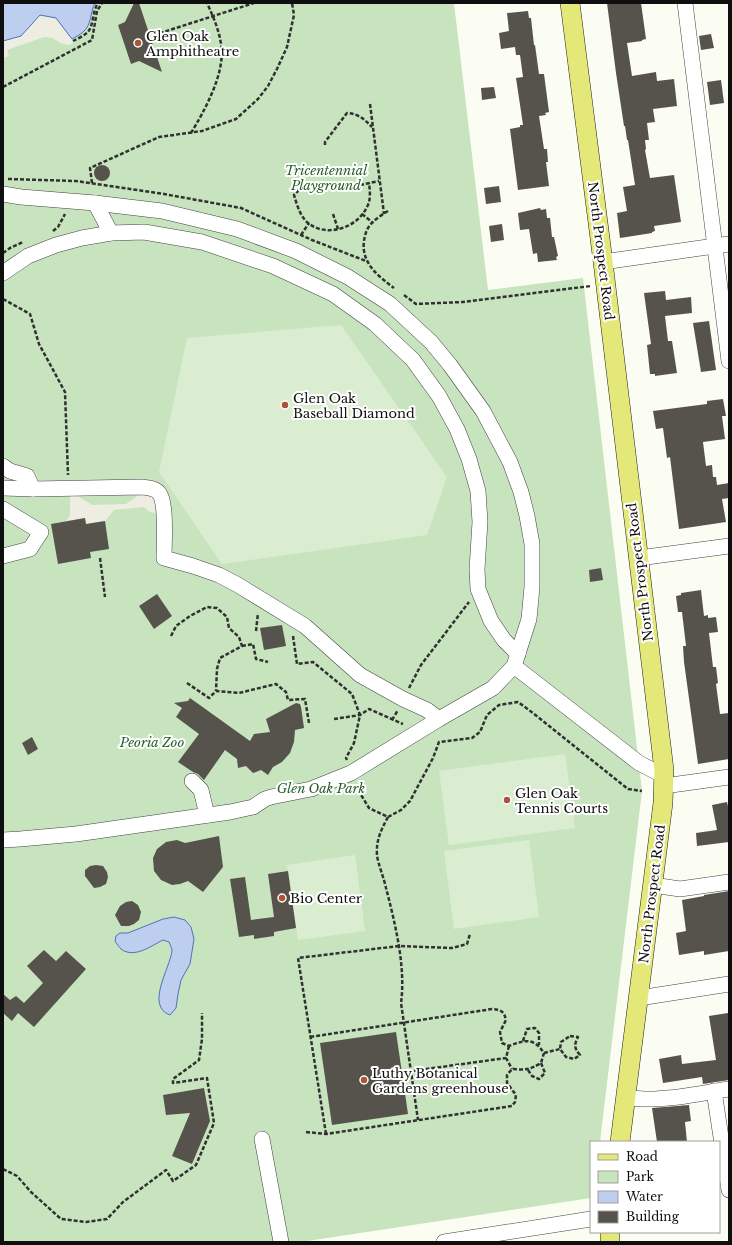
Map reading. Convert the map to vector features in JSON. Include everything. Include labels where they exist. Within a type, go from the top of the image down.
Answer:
[{"type":"main road","name":"North Prospect Road","points":[[570,3],[661,740],[664,781],[653,885],[620,1141]]},
{"type":"street","points":[[685,3],[722,245],[729,361]]},
{"type":"street","points":[[3,194],[162,211],[237,229],[296,251],[348,277],[390,304],[431,342],[450,365],[483,411],[510,462],[521,492],[532,544],[532,587],[528,619],[516,660],[493,688],[351,773],[311,789],[265,799],[253,807],[230,812],[76,834],[3,840]]},
{"type":"street","points":[[95,203],[110,233]]},
{"type":"street","points":[[3,273],[28,256],[56,245],[110,233],[144,232],[202,242],[273,266],[333,294],[375,324],[413,360],[439,396],[457,429],[469,459],[478,491],[480,522],[477,569],[478,589],[491,621],[516,660],[639,763],[664,781],[729,777]]},
{"type":"street","points":[[603,262],[722,245]]},
{"type":"street","points":[[3,466],[27,476],[33,489]]},
{"type":"street","points":[[3,488],[33,489],[142,486],[155,489],[160,494],[164,508],[164,558],[219,575],[238,584],[305,626],[360,675],[403,699],[427,710],[439,719]]},
{"type":"street","points":[[3,509],[41,532],[30,549],[3,556]]},
{"type":"street","points":[[639,558],[729,546]]},
{"type":"street","points":[[192,781],[201,790],[207,816]]},
{"type":"street","points":[[653,885],[680,888],[729,882]]},
{"type":"street","points":[[639,998],[729,984]]},
{"type":"street","points":[[626,1097],[655,1099],[729,1089]]},
{"type":"street","points":[[714,1091],[729,1190]]},
{"type":"street","points":[[262,1139],[281,1242]]},
{"type":"street","points":[[444,1242],[476,1239],[590,1219]]},
{"type":"path","points":[[72,41],[87,33],[98,3]]},
{"type":"path","points":[[3,87],[92,40],[97,11],[102,3]]},
{"type":"path","points":[[191,133],[205,110],[220,66],[221,45],[208,3]]},
{"type":"path","points":[[154,35],[254,3]]},
{"type":"path","points":[[92,183],[90,168],[159,137],[202,131],[236,119],[265,91],[277,69],[287,47],[294,15],[292,3]]},
{"type":"path","points":[[370,104],[384,214]]},
{"type":"path","points":[[325,145],[325,142],[347,113],[361,116],[372,128]]},
{"type":"path","points":[[360,184],[379,181]]},
{"type":"path","points":[[299,190],[294,195],[298,208],[309,223],[320,228],[338,230],[355,222],[368,207],[370,198],[369,183]]},
{"type":"path","points":[[49,234],[58,227],[67,210]]},
{"type":"path","points":[[388,211],[372,222],[365,234],[363,247],[366,261],[375,272],[394,288]]},
{"type":"path","points":[[333,214],[338,230]]},
{"type":"path","points":[[362,214],[372,222]]},
{"type":"path","points":[[301,234],[309,223]]},
{"type":"path","points":[[3,253],[20,243],[27,241]]},
{"type":"path","points":[[404,295],[416,304],[463,302],[605,283]]},
{"type":"path","points":[[3,299],[30,314],[39,344],[65,392],[68,481]]},
{"type":"path","points":[[100,558],[105,597]]},
{"type":"path","points":[[392,720],[421,665],[478,589]]},
{"type":"path","points":[[171,636],[176,626],[190,616],[207,607],[217,608],[227,617],[229,628],[239,637],[242,646]]},
{"type":"path","points":[[256,631],[258,611],[264,613]]},
{"type":"path","points":[[292,629],[297,664],[313,662],[352,694],[360,714],[354,743],[346,758],[348,762]]},
{"type":"path","points":[[187,683],[209,698],[216,691],[217,669],[220,658],[242,646],[253,644],[256,659],[268,662]]},
{"type":"path","points":[[216,691],[239,694],[276,684],[286,692],[288,700],[305,700],[309,723]]},
{"type":"path","points":[[418,1120],[412,1071],[403,1022],[401,1003],[403,989],[399,946],[393,916],[377,855],[379,834],[388,817],[401,810],[410,801],[433,758],[439,742],[472,738],[480,732],[487,715],[499,705],[518,702],[628,789],[642,791]]},
{"type":"path","points":[[334,719],[360,714],[368,709],[405,725]]},
{"type":"path","points":[[355,784],[368,808],[388,817]]},
{"type":"path","points":[[326,1134],[298,958],[399,946],[452,948],[467,944],[470,934]]},
{"type":"path","points":[[310,1037],[492,1009],[500,1010],[505,1014],[506,1020],[500,1032],[502,1043],[509,1046],[523,1041],[532,1041],[539,1046],[544,1053]]},
{"type":"path","points":[[3,1169],[17,1176],[31,1192],[61,1219],[86,1222],[107,1219],[123,1202],[166,1170],[173,1181],[196,1165],[214,1123],[207,1078],[174,1083],[173,1079],[199,1060],[202,1040],[202,1013]]},
{"type":"path","points":[[523,1041],[527,1029],[535,1028],[539,1033],[539,1046]]},
{"type":"path","points":[[570,1036],[578,1037],[574,1044],[575,1050],[580,1055],[574,1059],[566,1057],[560,1050],[561,1042],[570,1036]]},
{"type":"path","points":[[509,1046],[506,1058],[512,1069]]},
{"type":"path","points":[[544,1053],[560,1050]]},
{"type":"path","points":[[528,1070],[532,1076],[539,1079],[545,1073],[541,1063],[544,1053]]},
{"type":"path","points":[[402,1074],[412,1071],[506,1058]]},
{"type":"path","points":[[306,1132],[326,1134],[512,1106],[515,1102],[516,1095],[507,1083],[507,1074],[512,1069],[528,1070],[541,1063]]},
{"type":"green space","name":"Glen Oak Park","points":[[3,3],[454,3],[488,290],[583,278],[642,791],[600,1141],[590,1141],[590,1198],[301,1242],[3,1242]]},
{"type":"green space","name":"Glen Oak Baseball Diamond","points":[[341,325],[447,477],[427,535],[222,564],[159,472],[187,338]]},
{"type":"green space","name":"Glen Oak Tennis Courts","points":[[565,754],[575,828],[449,845],[439,771]]},
{"type":"green space","points":[[529,840],[539,917],[454,929],[444,851]]},
{"type":"green space","points":[[355,855],[365,931],[298,940],[287,865]]},
{"type":"shaded area","points":[[40,15],[56,18],[72,39],[73,43],[69,45],[60,43],[53,38],[44,37],[7,50],[9,56],[3,58],[3,41],[21,36]]},
{"type":"shaded area","points":[[140,494],[149,494],[153,499],[155,502],[155,513],[150,512],[144,507],[114,510],[105,521],[86,524],[85,518],[66,521],[70,515],[70,496],[78,496],[92,505],[126,504]]},
{"type":"water","points":[[3,3],[95,3],[88,26],[72,39],[56,18],[40,15],[21,36],[3,41]]},
{"type":"water","points":[[174,917],[185,920],[191,927],[194,939],[190,964],[181,980],[176,1008],[170,1015],[163,1010],[159,1004],[161,986],[172,951],[169,942],[163,940],[148,948],[131,953],[121,949],[115,941],[116,936],[120,933],[128,933],[163,919]]},
{"type":"building","name":"Glen Oak Amphitheatre","points":[[134,3],[139,3],[162,72],[139,61],[131,64],[118,25],[125,22]]},
{"type":"building","points":[[607,3],[641,3],[646,39],[627,43],[632,76],[656,72],[657,81],[674,79],[677,106],[653,109],[655,122],[647,123],[649,140],[645,140],[645,150],[650,178],[674,175],[681,222],[654,226],[655,231],[652,233],[620,238],[617,213],[627,211],[623,187],[635,185],[628,140],[624,126]]},
{"type":"building","points":[[528,11],[529,18],[531,18],[539,74],[544,74],[549,112],[545,113],[546,115],[539,116],[544,149],[547,149],[548,162],[546,162],[549,186],[518,190],[510,129],[523,125],[516,78],[523,77],[520,55],[516,55],[515,47],[501,49],[499,33],[509,31],[507,13]]},
{"type":"building","points":[[711,34],[714,48],[701,50],[699,36]]},
{"type":"building","points":[[721,80],[724,103],[710,105],[707,82]]},
{"type":"building","points":[[494,87],[496,98],[482,100],[481,88]]},
{"type":"building","points":[[102,165],[109,170],[110,173],[105,180],[102,181],[95,176],[94,173],[99,166]]},
{"type":"building","points":[[499,186],[501,202],[486,204],[484,188]]},
{"type":"building","points":[[540,208],[541,210],[546,209],[547,218],[550,218],[552,237],[554,237],[558,256],[556,257],[557,260],[538,262],[537,253],[533,254],[529,229],[520,230],[518,213]]},
{"type":"building","points":[[502,224],[504,240],[491,242],[489,226]]},
{"type":"building","points":[[665,291],[666,300],[691,297],[692,313],[665,316],[668,341],[672,341],[677,373],[655,376],[655,374],[650,374],[647,345],[651,344],[644,293]]},
{"type":"building","points":[[709,321],[716,370],[701,372],[693,323]]},
{"type":"building","points":[[723,399],[726,416],[722,416],[725,439],[703,442],[706,466],[712,465],[713,477],[716,477],[717,485],[729,483],[729,498],[722,499],[726,522],[679,529],[670,457],[667,458],[663,428],[656,429],[653,411],[707,404],[707,401]]},
{"type":"building","points":[[85,518],[86,524],[105,521],[109,549],[90,552],[91,558],[58,564],[51,524]]},
{"type":"building","points":[[601,568],[603,580],[590,582],[589,570]]},
{"type":"building","points":[[701,590],[704,616],[708,615],[708,618],[716,617],[718,632],[709,633],[713,667],[716,667],[718,683],[716,684],[720,714],[729,713],[729,759],[698,764],[684,662],[683,646],[686,646],[682,612],[678,612],[676,596],[681,595],[681,593]]},
{"type":"building","points":[[157,594],[172,616],[154,629],[139,606]]},
{"type":"building","points":[[282,625],[286,646],[264,650],[260,628]]},
{"type":"building","points":[[190,698],[250,741],[254,734],[270,732],[266,719],[296,703],[300,704],[301,707],[304,728],[295,730],[294,742],[290,753],[282,762],[273,767],[268,775],[261,770],[253,773],[246,766],[238,768],[237,759],[225,750],[204,780],[198,774],[178,762],[199,734],[176,717],[182,708],[174,703],[188,701]]},
{"type":"building","points":[[32,737],[38,749],[28,755],[22,743]]},
{"type":"building","points":[[727,802],[729,811],[729,842],[697,846],[696,833],[717,830],[712,805]]},
{"type":"building","points":[[219,836],[223,867],[203,892],[188,881],[172,885],[161,880],[154,871],[153,858],[157,849],[166,842],[177,840],[185,843]]},
{"type":"building","points":[[90,866],[103,866],[108,877],[106,884],[94,888],[85,876],[85,870]]},
{"type":"building","name":"Bio Center","points":[[288,871],[296,928],[274,932],[274,936],[254,939],[254,935],[239,937],[230,879],[245,877],[251,920],[274,917],[268,874]]},
{"type":"building","points":[[729,891],[729,951],[704,955],[704,951],[679,955],[676,933],[686,931],[682,900]]},
{"type":"building","points":[[132,901],[138,905],[141,912],[139,920],[129,926],[121,926],[115,915],[120,906],[126,902]]},
{"type":"building","points":[[44,950],[56,961],[66,951],[86,969],[34,1027],[18,1013],[12,1021],[3,1013],[3,994],[10,1000],[16,996],[24,1003],[43,983],[27,966]]},
{"type":"building","points":[[728,1013],[729,1080],[703,1084],[702,1077],[663,1083],[659,1059],[681,1055],[682,1064],[716,1060],[709,1016]]},
{"type":"building","name":"Luthy Botanical Gardens greenhouse","points":[[396,1032],[408,1114],[332,1125],[320,1043]]},
{"type":"building","points":[[204,1088],[210,1121],[192,1164],[172,1156],[190,1113],[166,1115],[163,1095]]},
{"type":"building","points":[[689,1105],[691,1121],[685,1122],[687,1141],[657,1141],[652,1108]]},
{"type":"place","name":"Glen Oak Amphitheatre","points":[[138,43]]},
{"type":"place","name":"Glen Oak Baseball Diamond","points":[[285,405]]},
{"type":"place","name":"Glen Oak Tennis Courts","points":[[507,800]]},
{"type":"place","name":"Bio Center","points":[[282,898]]},
{"type":"place","name":"Luthy Botanical Gardens greenhouse","points":[[364,1080]]},
{"type":"park label","name":"Tricentennial Playground","points":[[326,178]]},
{"type":"park label","name":"Peoria Zoo","points":[[152,742]]}]
